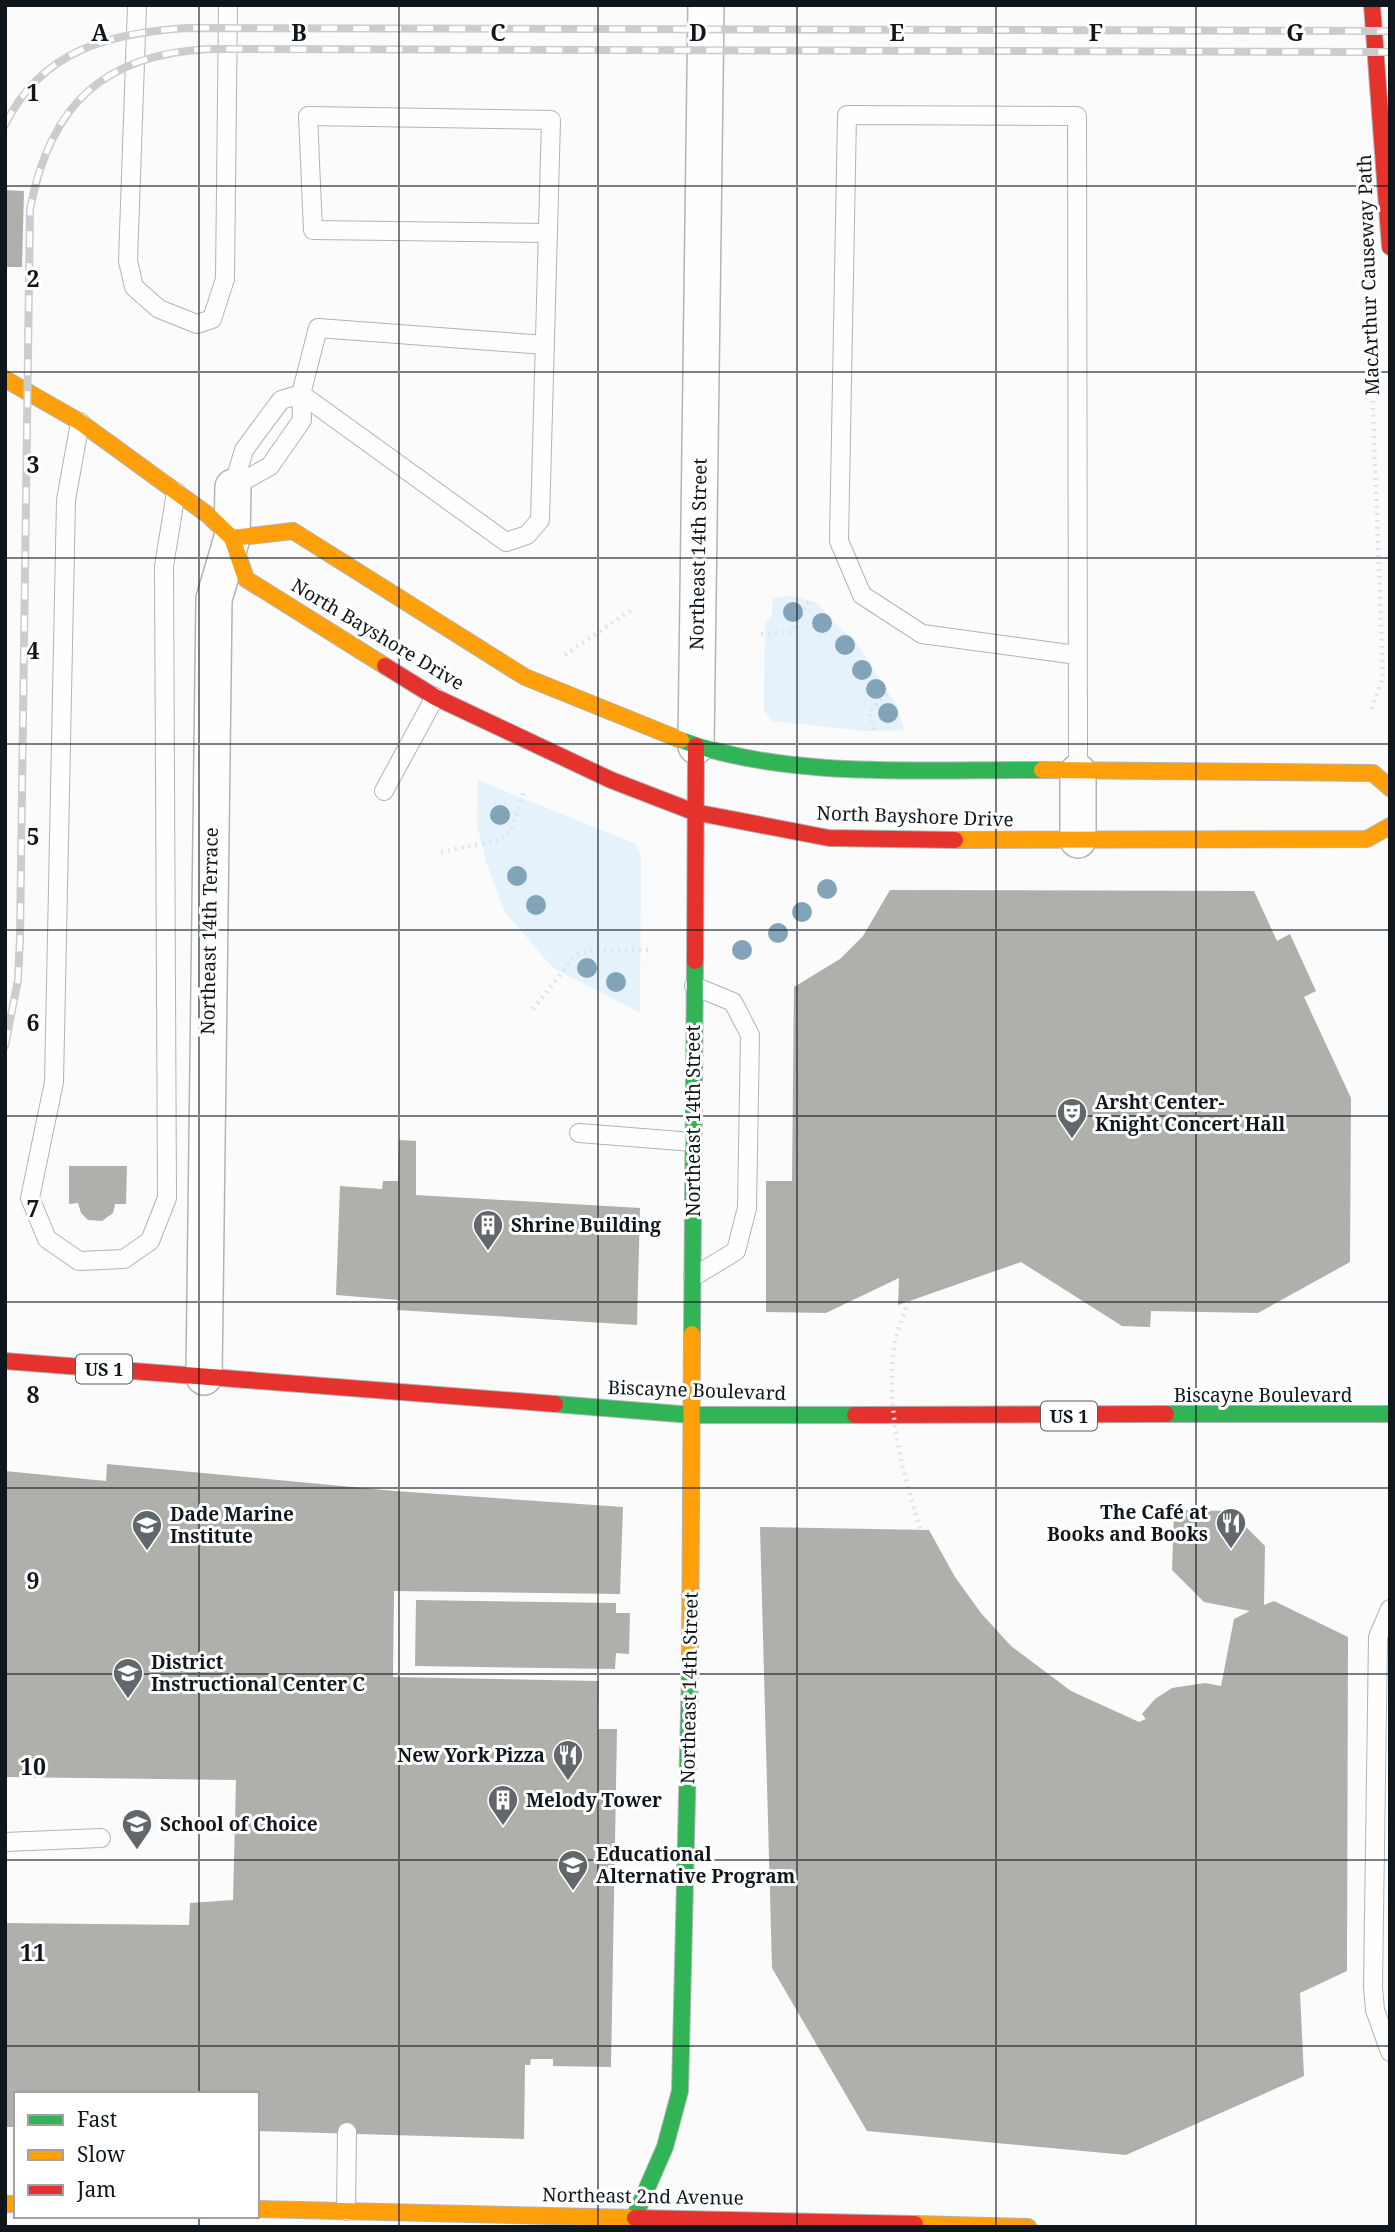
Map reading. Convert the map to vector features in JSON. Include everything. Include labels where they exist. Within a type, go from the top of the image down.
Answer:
[{"type":"main road","points":[[1372,5],[1390,247]]},
{"type":"main road","points":[[5,379],[80,422],[176,490],[232,538]]},
{"type":"main road","name":"North Bayshore Drive","points":[[1390,788],[1373,772],[1077,772],[838,768],[753,758],[696,746],[525,677],[293,531],[232,538],[246,579],[435,697],[611,780],[694,812],[829,838],[1367,839],[1390,826]]},
{"type":"main road","name":"Northeast 14th Street","points":[[632,2222],[664,2147],[680,2091],[690,1673],[696,746]]},
{"type":"main road","name":"Biscayne Boulevard","points":[[5,1361],[692,1415],[1390,1414]]},
{"type":"main road","name":"Northeast 2nd Avenue","points":[[259,2209],[632,2222],[1028,2227]]},
{"type":"street","name":"Northeast 14th Street","points":[[696,746],[706,5]]},
{"type":"street","name":"Northeast 14th Terrace","points":[[204,1377],[214,599],[232,538],[233,487]]},
{"type":"street","points":[[1077,772],[1077,840]]},
{"type":"lane","points":[[137,5],[128,261],[134,287],[159,309],[197,324],[212,319],[225,279],[228,5]]},
{"type":"lane","points":[[1077,655],[922,634],[862,594],[839,541],[847,115],[1077,116],[1077,655],[1077,772]]},
{"type":"lane","points":[[301,394],[506,542],[527,535],[540,520],[545,345],[548,233],[551,120],[309,116],[313,230],[548,233]]},
{"type":"lane","points":[[233,487],[270,466],[302,420],[301,394],[318,328],[545,345]]},
{"type":"lane","points":[[233,487],[244,450],[281,400],[301,394]]},
{"type":"lane","points":[[80,422],[66,500],[54,1082],[30,1198],[47,1239],[79,1261],[124,1259],[150,1241],[167,1198],[164,566],[176,490]]},
{"type":"lane","points":[[384,791],[435,697]]},
{"type":"lane","points":[[692,1277],[736,1251],[747,1208],[750,1035],[733,1002],[694,985]]},
{"type":"lane","points":[[579,1133],[693,1142]]},
{"type":"lane","points":[[1390,1609],[1378,1637],[1373,1987],[1375,2010],[1390,2052]]},
{"type":"lane","points":[[5,1842],[101,1838]]},
{"type":"lane","points":[[346,2211],[347,2132]]},
{"type":"path","name":"MacArthur Causeway Path","points":[[1368,273],[1383,677],[1371,710]]},
{"type":"path","points":[[761,634],[791,632],[810,600]]},
{"type":"path","points":[[565,655],[631,610]]},
{"type":"path","points":[[877,737],[870,723],[869,711],[888,693]]},
{"type":"path","points":[[441,852],[500,840],[511,831],[524,791]]},
{"type":"path","points":[[533,1009],[576,956],[589,950],[650,950]]},
{"type":"path","points":[[908,1301],[894,1345],[894,1426],[902,1471],[920,1529]]},
{"type":"shaded area","points":[[792,596],[815,602],[860,648],[898,708],[904,730],[866,731],[771,721],[764,709],[765,624],[772,614],[773,598]]},
{"type":"shaded area","points":[[478,780],[636,844],[641,856],[640,1013],[553,968],[505,912],[487,865],[477,825]]},
{"type":"building","points":[[5,190],[24,191],[22,267],[5,267]]},
{"type":"building","name":"Arsht Center- Knight Concert Hall","points":[[890,890],[1254,891],[1277,941],[1290,934],[1316,991],[1304,997],[1351,1098],[1350,1262],[1258,1313],[1151,1311],[1150,1327],[1122,1326],[1021,1262],[898,1305],[899,1278],[826,1313],[766,1312],[766,1181],[792,1181],[794,987],[840,959],[863,936]]},
{"type":"building","name":"Shrine Building","points":[[399,1140],[416,1141],[416,1195],[640,1208],[637,1325],[397,1310],[398,1300],[336,1295],[340,1186],[382,1189],[383,1181],[398,1181]]},
{"type":"building","points":[[69,1166],[127,1166],[126,1204],[115,1204],[113,1213],[102,1221],[88,1220],[81,1213],[78,1203],[69,1204]]},
{"type":"building","points":[[107,1464],[395,1491],[623,1507],[620,1594],[394,1591],[393,1677],[599,1681],[598,1729],[617,1729],[611,2067],[553,2066],[553,2059],[531,2059],[530,2065],[525,2065],[524,2139],[259,2131],[259,2092],[14,2092],[14,2127],[5,2127],[5,1923],[189,1925],[190,1903],[233,1900],[236,1780],[5,1777],[5,1471],[106,1481]]},
{"type":"building","points":[[1174,1510],[1230,1511],[1265,1546],[1264,1605],[1274,1601],[1348,1637],[1347,1971],[1300,1993],[1304,2076],[1126,2155],[867,2131],[772,1968],[760,1527],[929,1530],[955,1577],[981,1613],[1011,1646],[1071,1691],[1139,1722],[1146,1719],[1142,1714],[1155,1699],[1172,1688],[1205,1683],[1221,1686],[1234,1619],[1250,1611],[1204,1602],[1172,1570]]},
{"type":"building","points":[[416,1600],[616,1603],[616,1613],[630,1613],[629,1654],[616,1653],[615,1669],[415,1666]]},
{"type":"railway","points":[[5,125],[20,100],[38,79],[81,50],[131,35],[187,28],[1390,31]]},
{"type":"railway","points":[[5,1046],[18,980],[20,938],[30,209],[39,172],[52,141],[68,114],[87,92],[111,74],[140,61],[172,53],[210,49],[1390,52]]},
{"type":"traffic: fast","points":[[681,740],[722,753],[812,767],[907,771],[1042,770]]},
{"type":"traffic: fast","points":[[692,1334],[695,961]]},
{"type":"traffic: fast","points":[[555,1404],[692,1415],[855,1415]]},
{"type":"traffic: fast","points":[[1166,1414],[1390,1414]]},
{"type":"traffic: fast","points":[[630,2227],[665,2147],[680,2091],[690,1672]]},
{"type":"traffic: slow","points":[[5,379],[80,422],[208,515],[232,538],[246,579],[385,666]]},
{"type":"traffic: slow","points":[[232,538],[293,531],[525,677],[681,740]]},
{"type":"traffic: slow","points":[[1042,770],[1373,773],[1390,788]]},
{"type":"traffic: slow","points":[[955,840],[1367,839],[1390,826]]},
{"type":"traffic: slow","points":[[690,1672],[692,1334]]},
{"type":"traffic: slow","points":[[5,2204],[14,2204]]},
{"type":"traffic: slow","points":[[259,2209],[635,2218]]},
{"type":"traffic: slow","points":[[915,2224],[1028,2227]]},
{"type":"traffic: jam","points":[[1372,5],[1390,247]]},
{"type":"traffic: jam","points":[[385,666],[435,697],[611,780],[694,812],[829,838],[955,840]]},
{"type":"traffic: jam","points":[[695,961],[696,746]]},
{"type":"traffic: jam","points":[[5,1361],[555,1404]]},
{"type":"traffic: jam","points":[[855,1415],[1166,1414]]},
{"type":"traffic: jam","points":[[635,2218],[915,2224]]},
{"type":"place","name":"Arsht Center- Knight Concert Hall","points":[[1072,1140]]},
{"type":"place","name":"Shrine Building","points":[[488,1252]]},
{"type":"place","name":"The Café at Books and Books","points":[[1231,1550]]},
{"type":"place","name":"Dade Marine Institute","points":[[147,1552]]},
{"type":"place","name":"District Instructional Center C","points":[[128,1700]]},
{"type":"place","name":"New York Pizza","points":[[568,1782]]},
{"type":"place","name":"Melody Tower","points":[[503,1827]]},
{"type":"place","name":"School of Choice","points":[[137,1851]]},
{"type":"place","name":"Educational Alternative Program","points":[[573,1892]]}]
